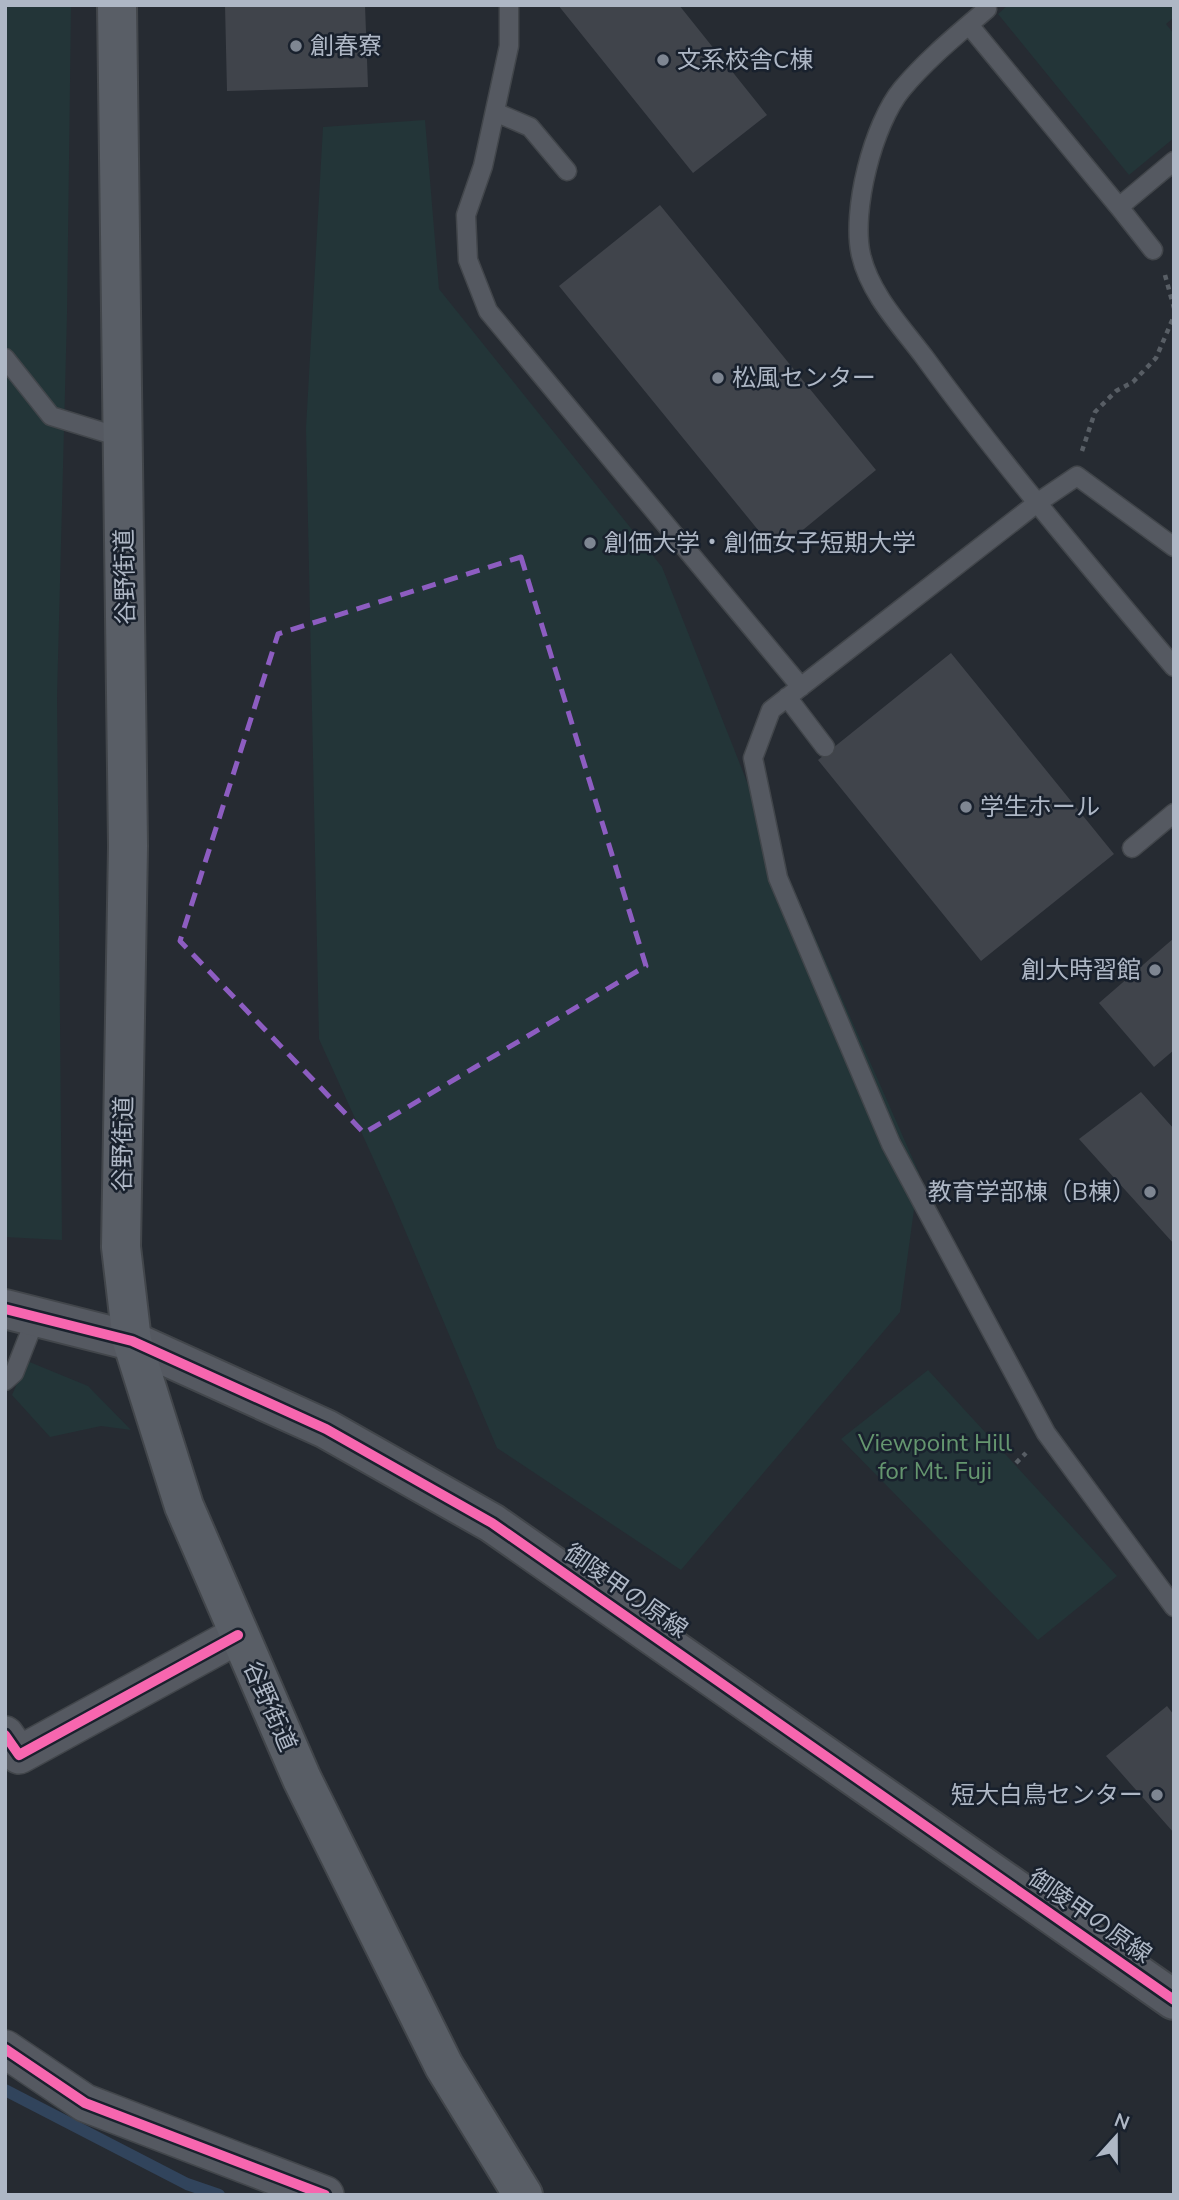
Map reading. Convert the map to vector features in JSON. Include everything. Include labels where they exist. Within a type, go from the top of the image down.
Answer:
[{"type":"main road","name":"谷野街道","points":[[117,5],[128,846],[121,1247],[132,1341],[184,1507],[302,1779],[439,2054],[523,2195]]},
{"type":"street","name":"御陵甲の原線","points":[[21,1313],[132,1341],[326,1429],[492,1523],[1174,2000]]},
{"type":"street","points":[[5,1735],[19,1755],[238,1635]]},
{"type":"street","points":[[5,2049],[85,2103],[325,2195]]},
{"type":"lane","points":[[509,5],[509,46],[483,166],[466,215],[468,260],[488,312],[794,692],[825,747]]},
{"type":"lane","points":[[984,5],[987,9],[901,90],[888,113],[860,198],[861,254],[873,288],[1037,503],[1174,667]]},
{"type":"lane","points":[[969,25],[1153,250]]},
{"type":"lane","points":[[495,111],[530,127],[567,171]]},
{"type":"lane","points":[[1119,207],[1174,162]]},
{"type":"lane","points":[[5,358],[51,415],[123,438]]},
{"type":"lane","points":[[1174,547],[1077,476],[1037,503],[771,710],[753,758],[778,878],[891,1144],[1046,1433],[1174,1607]]},
{"type":"lane","points":[[1132,848],[1174,813]]},
{"type":"lane","points":[[5,1381],[14,1373],[21,1313]]},
{"type":"path","points":[[1077,476],[1095,412],[1116,391],[1133,382],[1156,358],[1174,316]]},
{"type":"highlighted area","points":[[521,557],[646,966],[364,1133],[180,941],[278,634]]},
{"type":"green space","points":[[5,5],[71,5],[67,314],[57,697],[62,1240],[5,1237]]},
{"type":"green space","points":[[1008,5],[1174,5],[1174,17],[1166,24],[1174,34],[1174,138],[1129,175],[998,14]]},
{"type":"green space","points":[[425,120],[439,289],[662,567],[751,792],[919,1173],[900,1312],[681,1570],[497,1448],[393,1202],[319,1039],[306,428],[323,127]]},
{"type":"green space","points":[[27,1361],[88,1386],[131,1430],[101,1426],[50,1437],[12,1395]]},
{"type":"green space","name":"Viewpoint Hill for Mt. Fuji","points":[[928,1370],[1117,1576],[1038,1640],[841,1439]]},
{"type":"building","name":"創春寮","points":[[225,5],[365,5],[368,87],[227,91]]},
{"type":"building","name":"文系校舎C棟","points":[[558,5],[679,5],[767,115],[693,173]]},
{"type":"building","name":"松風センター","points":[[660,205],[876,470],[776,552],[559,286]]},
{"type":"building","name":"学生ホール","points":[[951,653],[1114,854],[981,961],[818,760]]},
{"type":"building","name":"創大時習館","points":[[1174,938],[1174,1050],[1154,1067],[1099,1003]]},
{"type":"building","name":"教育学部棟（B棟）","points":[[1141,1092],[1174,1129],[1174,1244],[1079,1139]]},
{"type":"building","name":"短大白鳥センター","points":[[1167,1706],[1174,1715],[1174,1833],[1106,1756]]},
{"type":"waterway","points":[[5,2090],[187,2184],[219,2195]]},
{"type":"cycle path","points":[[5,1309],[132,1341],[326,1429],[492,1523],[1174,2000]]},
{"type":"cycle path","points":[[5,1735],[19,1755],[238,1635]]},
{"type":"cycle path","points":[[5,2049],[85,2103],[325,2195]]},
{"type":"place","name":"創春寮","points":[[296,46]]},
{"type":"place","name":"文系校舎C棟","points":[[663,60]]},
{"type":"place","name":"松風センター","points":[[718,378]]},
{"type":"place","name":"創価大学・創価女子短期大学","points":[[590,543]]},
{"type":"place","name":"学生ホール","points":[[966,807]]},
{"type":"place","name":"創大時習館","points":[[1155,970]]},
{"type":"place","name":"教育学部棟（B棟）","points":[[1150,1192]]},
{"type":"place","name":"短大白鳥センター","points":[[1157,1795]]}]
